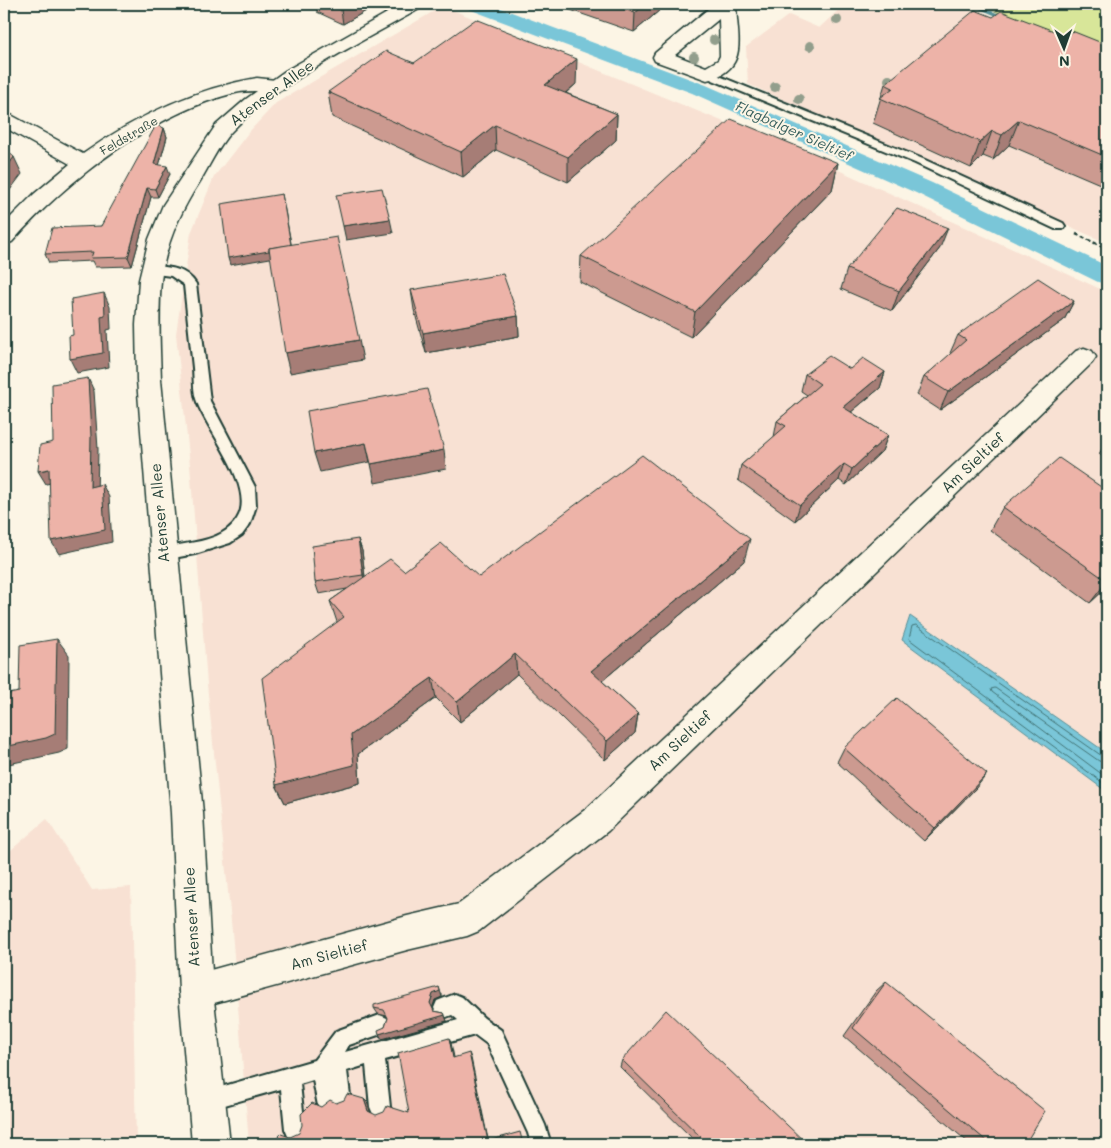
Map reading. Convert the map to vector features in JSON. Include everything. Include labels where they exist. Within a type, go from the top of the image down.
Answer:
[{"type":"street","points":[[726,4],[729,56],[726,63],[707,74],[662,57],[726,4]]},
{"type":"street","name":"Atenser Allee","points":[[211,1144],[196,991],[187,813],[149,380],[148,324],[150,280],[160,239],[174,205],[223,129],[253,103],[278,85],[400,6]]},
{"type":"street","name":"Feldstraße","points":[[4,236],[31,208],[83,163],[144,126],[203,96],[240,85],[269,83],[278,85]]},
{"type":"street","points":[[4,118],[83,163]]},
{"type":"street","points":[[4,143],[23,128]]},
{"type":"street","name":"Am Sieltief","points":[[196,991],[407,933],[467,919],[596,820],[1084,357]]},
{"type":"lane","points":[[707,74],[919,161],[1059,226]]},
{"type":"lane","points":[[152,270],[178,272],[185,276],[190,284],[203,401],[248,487],[250,498],[248,513],[239,530],[226,540],[209,546],[163,554]]},
{"type":"lane","points":[[444,1008],[455,1004],[477,1025],[494,1037],[538,1132],[541,1144]]},
{"type":"lane","points":[[332,1097],[329,1065],[343,1038],[380,1025]]},
{"type":"lane","points":[[207,1100],[477,1025]]},
{"type":"lane","points":[[375,1052],[380,1107]]},
{"type":"lane","points":[[289,1076],[295,1129]]},
{"type":"path","points":[[1059,226],[1107,249]]},
{"type":"shaded area","points":[[845,4],[964,4],[1107,63],[1107,243],[748,84],[746,47],[789,15],[819,28]]},
{"type":"shaded area","points":[[443,6],[823,163],[1107,292],[1107,1144],[249,1144],[232,931],[207,684],[190,465],[176,334],[191,233],[214,177],[248,133],[276,103]]},
{"type":"shaded area","points":[[47,819],[92,890],[131,887],[136,1144],[4,1144],[4,856]]},
{"type":"green space","points":[[977,4],[1107,4],[1107,56]]},
{"type":"water","points":[[910,616],[1107,753],[1107,792],[902,640]]},
{"type":"building","points":[[327,4],[352,4],[341,10]]},
{"type":"building","points":[[609,4],[646,4],[635,13]]},
{"type":"building","points":[[975,10],[993,17],[1001,11],[1067,36],[1072,31],[1107,45],[1107,157],[1019,120],[1002,135],[992,131],[980,142],[880,98],[893,88],[885,84]]},
{"type":"building","points":[[476,19],[577,59],[545,85],[617,114],[568,157],[495,125],[461,152],[328,92],[386,51],[414,63]]},
{"type":"building","points":[[731,119],[838,163],[695,312],[581,256]]},
{"type":"building","points":[[156,125],[164,128],[154,164],[167,166],[155,189],[147,188],[128,257],[91,258],[93,252],[45,254],[52,228],[101,226]]},
{"type":"building","points":[[6,150],[14,157],[4,171],[4,153]]},
{"type":"building","points":[[382,188],[390,219],[343,226],[336,195]]},
{"type":"building","points":[[282,194],[291,245],[269,248],[269,251],[228,258],[221,204]]},
{"type":"building","points":[[897,208],[948,228],[899,291],[847,269]]},
{"type":"building","points":[[337,237],[359,340],[285,353],[269,248]]},
{"type":"building","points":[[503,274],[518,316],[423,333],[411,290]]},
{"type":"building","points":[[1038,278],[1074,301],[948,392],[924,377],[966,340],[958,335]]},
{"type":"building","points":[[104,293],[105,316],[101,317],[103,353],[70,359],[69,336],[73,335],[71,299]]},
{"type":"building","points":[[829,356],[850,369],[863,358],[885,372],[843,407],[888,435],[852,469],[844,464],[800,505],[741,465],[786,426],[777,421],[820,384],[805,374]]},
{"type":"building","points":[[88,378],[91,436],[90,487],[102,484],[105,530],[51,541],[49,469],[38,471],[40,445],[53,442],[52,384]]},
{"type":"building","points":[[427,389],[444,450],[371,464],[366,443],[314,453],[307,411]]},
{"type":"building","points":[[642,455],[750,539],[591,671],[638,714],[607,741],[515,654],[457,702],[432,678],[351,735],[354,765],[276,785],[262,678],[344,617],[330,601],[390,559],[404,571],[441,543],[479,577]]},
{"type":"building","points":[[1059,458],[1107,491],[1107,581],[1003,507]]},
{"type":"building","points":[[358,539],[363,575],[315,582],[312,546]]},
{"type":"building","points":[[57,639],[55,734],[46,738],[4,747],[4,695],[19,692],[20,645]]},
{"type":"building","points":[[897,698],[987,774],[935,828],[844,748]]},
{"type":"building","points":[[886,982],[1045,1111],[1025,1144],[990,1144],[853,1028]]},
{"type":"building","points":[[439,987],[440,991],[433,994],[430,1003],[434,1011],[444,1013],[445,1015],[379,1034],[378,1030],[385,1027],[388,1018],[384,1010],[374,1008],[374,1005]]},
{"type":"building","points":[[666,1010],[807,1144],[708,1144],[622,1060]]},
{"type":"building","points":[[449,1038],[453,1058],[469,1053],[488,1141],[520,1132],[523,1144],[271,1144],[281,1134],[290,1137],[299,1133],[302,1125],[301,1114],[312,1103],[321,1107],[330,1100],[336,1103],[344,1100],[347,1094],[364,1099],[368,1111],[376,1115],[384,1112],[387,1106],[409,1113],[398,1053]]},
{"type":"waterway","name":"Flagbalger Sieltief","points":[[473,4],[699,89],[924,188],[1107,276]]},
{"type":"waterway","points":[[971,4],[1008,19]]}]
